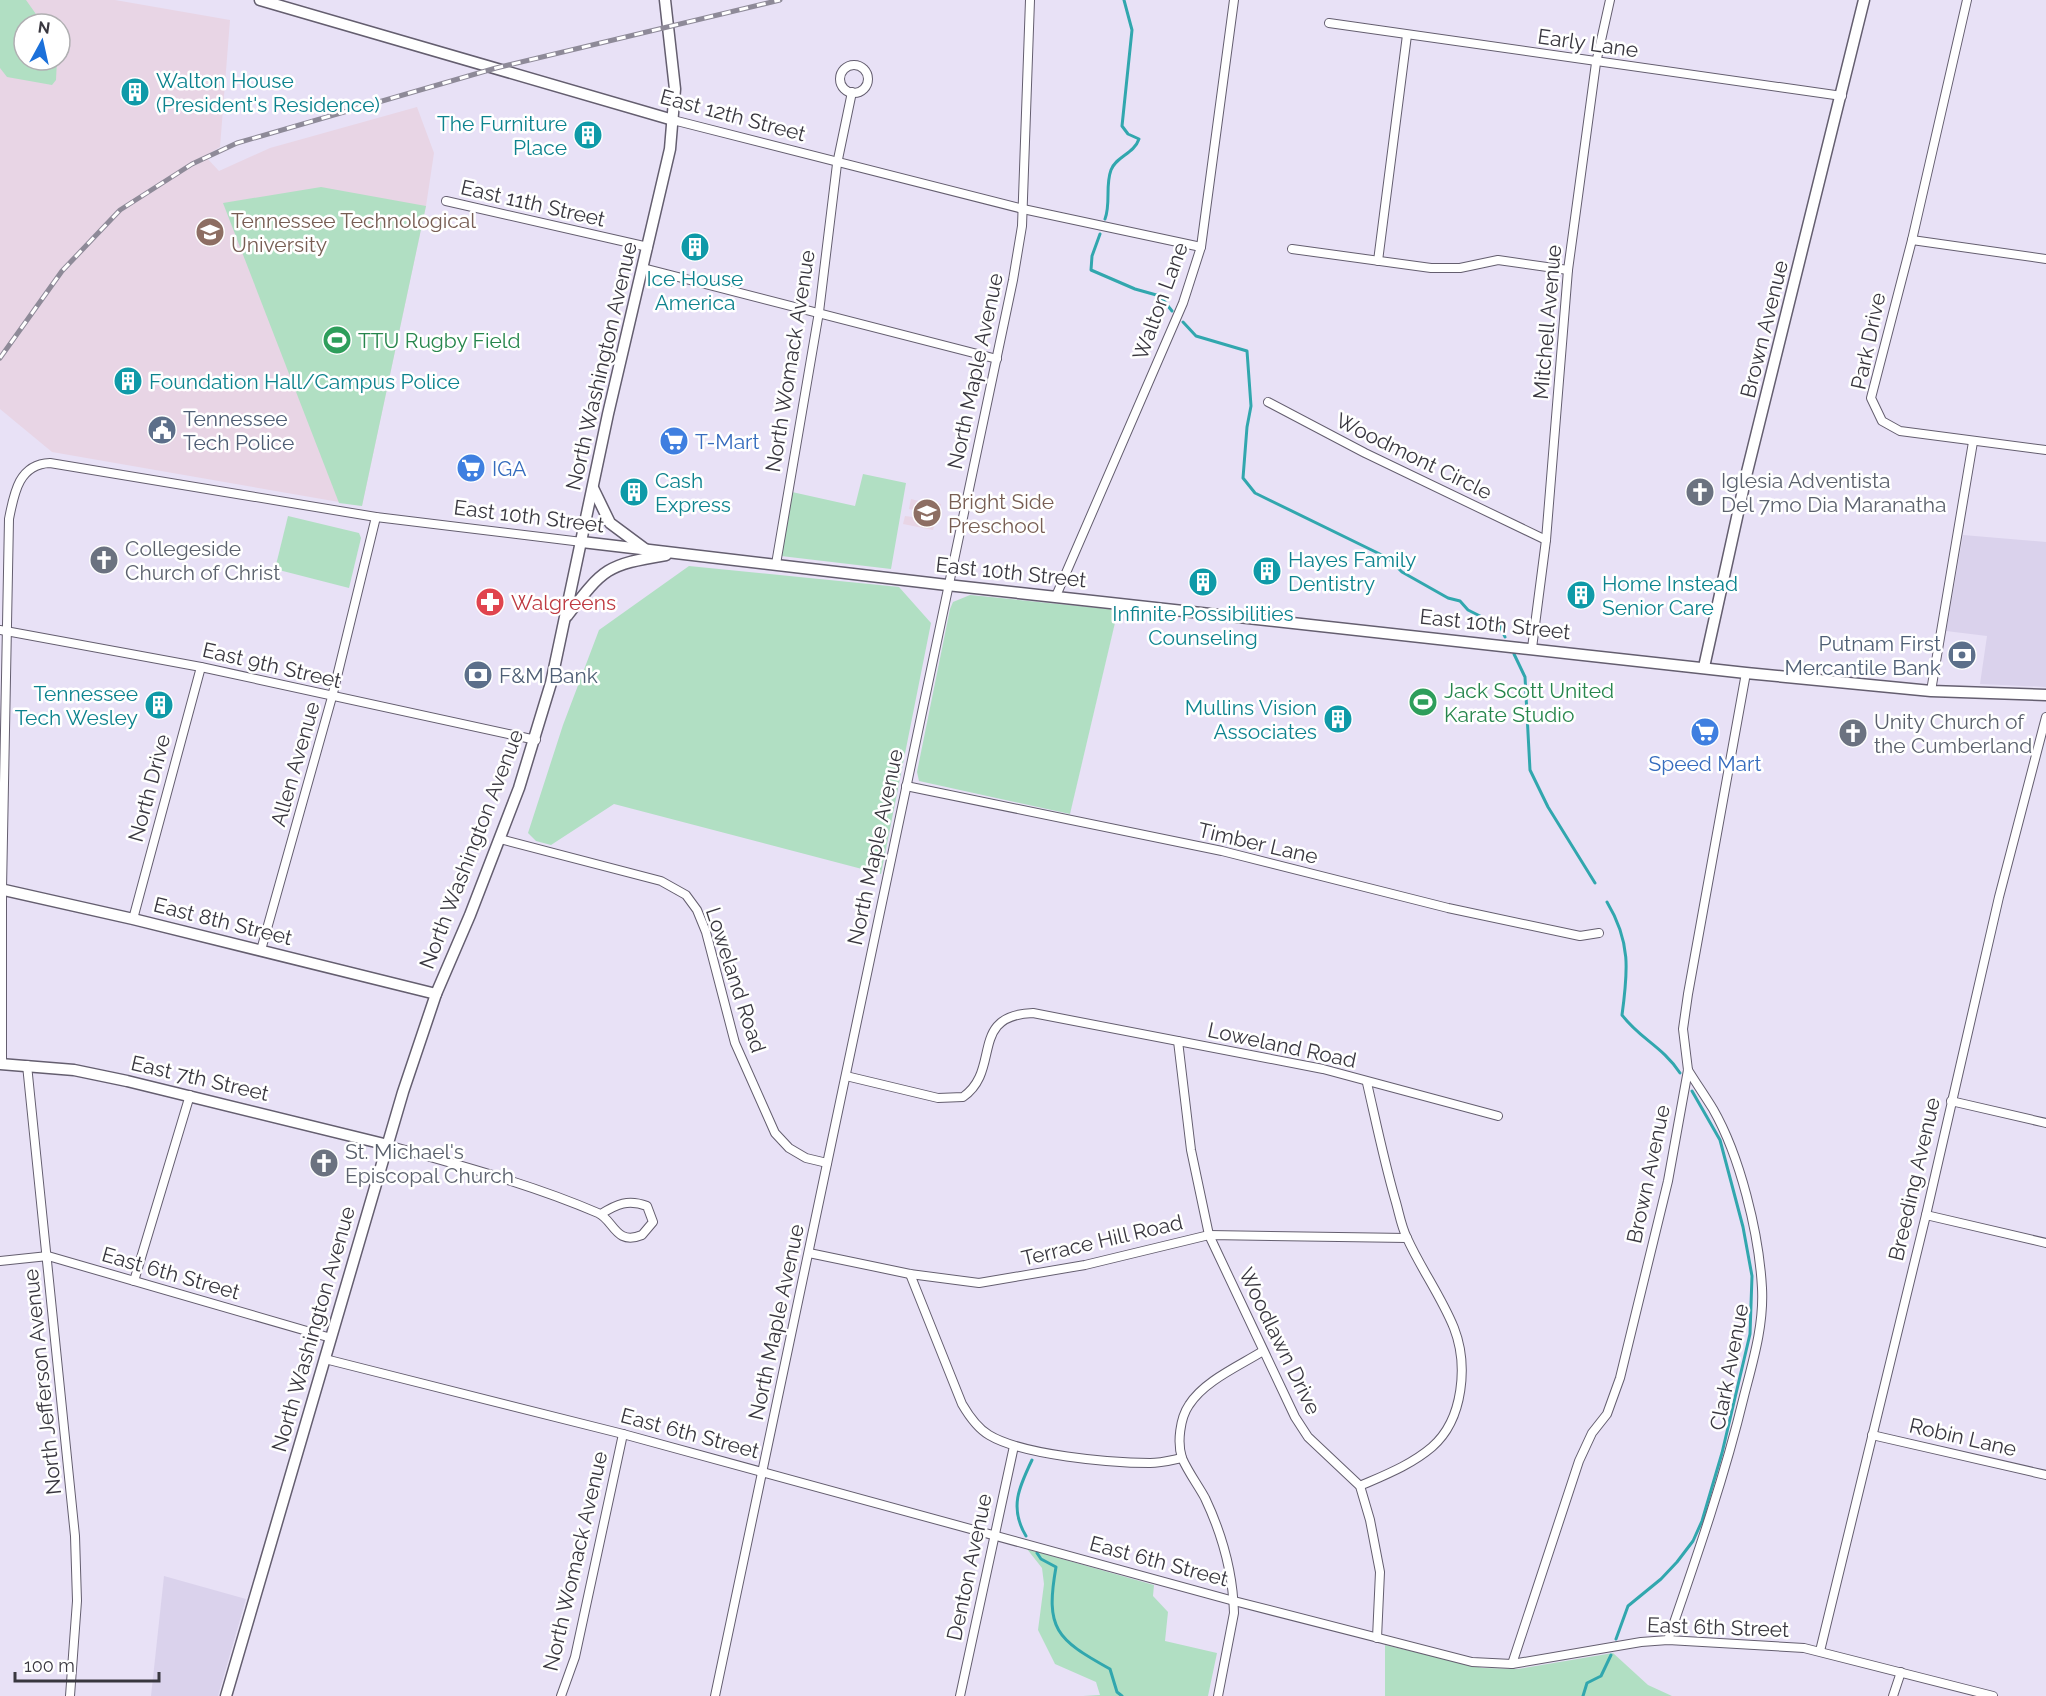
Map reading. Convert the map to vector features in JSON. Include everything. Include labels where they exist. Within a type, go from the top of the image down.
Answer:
[{"type":"main road","name":"East 12th Street","points":[[260,0],[673,120]]},
{"type":"main road","name":"North Washington Avenue","points":[[226,1696],[388,1145],[435,994],[500,839],[536,741],[670,148],[673,120],[673,64],[665,0]]},
{"type":"main road","name":"Brown Avenue","points":[[1704,667],[1747,472],[1864,0]]},
{"type":"main road","points":[[593,487],[610,523],[646,549]]},
{"type":"main road","name":"East 10th Street","points":[[582,542],[947,585],[1746,673],[1931,691],[2046,695]]},
{"type":"main road","points":[[565,618],[605,571],[624,562],[678,553]]},
{"type":"main road","name":"East 8th Street","points":[[1,889],[133,919],[435,994]]},
{"type":"main road","name":"East 7th Street","points":[[1,1064],[74,1070],[190,1095],[388,1145]]},
{"type":"street","name":"North Maple Avenue","points":[[716,1696],[947,585],[1013,280],[1023,210],[1030,0]]},
{"type":"street","name":"Walton Lane","points":[[1056,596],[1183,303],[1201,247],[1234,0]]},
{"type":"street","name":"Mitchell Avenue","points":[[1532,648],[1546,540],[1568,270],[1596,63],[1610,0]]},
{"type":"street","name":"Park Drive","points":[[1967,0],[1912,240],[1871,398],[1882,421],[1900,431],[2046,450]]},
{"type":"street","name":"Early Lane","points":[[1329,23],[1596,63],[1842,96]]},
{"type":"street","points":[[1378,261],[1407,35]]},
{"type":"street","name":"North Womack Avenue","points":[[776,564],[819,312],[837,164],[852,92]]},
{"type":"street","name":"East 12th Street","points":[[673,120],[1023,210],[1201,247]]},
{"type":"street","name":"East 11th Street","points":[[446,201],[648,247]]},
{"type":"street","points":[[1912,240],[2046,259]]},
{"type":"street","points":[[1292,249],[1431,268],[1460,268],[1497,260],[1568,270]]},
{"type":"street","points":[[643,268],[996,359]]},
{"type":"street","name":"Woodmont Circle","points":[[1268,402],[1376,458],[1546,540]]},
{"type":"street","points":[[1931,691],[1973,442]]},
{"type":"street","name":"East 10th Street","points":[[3,630],[10,515],[15,492],[25,472],[36,464],[50,463],[376,517],[582,542]]},
{"type":"street","name":"Allen Avenue","points":[[261,950],[332,697],[376,517]]},
{"type":"street","points":[[1,1064],[3,630]]},
{"type":"street","name":"East 9th Street","points":[[3,630],[201,667],[536,741]]},
{"type":"street","name":"North Drive","points":[[133,919],[201,667]]},
{"type":"street","name":"Brown Avenue","points":[[1512,1664],[1579,1461],[1592,1433],[1607,1414],[1620,1378],[1668,1181],[1688,1070],[1683,1029],[1688,994],[1746,673]]},
{"type":"street","name":"Breeding Avenue","points":[[1820,1651],[1926,1215],[1999,897],[2046,717]]},
{"type":"street","name":"Timber Lane","points":[[906,786],[1221,851],[1460,911],[1580,936],[1599,933]]},
{"type":"street","name":"Loweland Road","points":[[500,839],[661,881],[686,895],[697,910],[706,932],[735,1043],[775,1133],[797,1153],[826,1163]]},
{"type":"street","name":"Loweland Road","points":[[846,1076],[938,1098],[963,1097],[977,1083],[998,1023],[1009,1016],[1033,1013],[1323,1069],[1367,1083],[1407,1238],[1454,1328],[1462,1354],[1461,1380],[1456,1408],[1448,1425],[1434,1445],[1409,1463],[1360,1486]]},
{"type":"street","name":"Woodlawn Drive","points":[[1179,1041],[1196,1185],[1209,1235],[1295,1418],[1308,1437],[1360,1486]]},
{"type":"street","name":"North Jefferson Avenue","points":[[27,1065],[75,1536],[77,1601],[70,1696]]},
{"type":"street","name":"Clark Avenue","points":[[1668,1640],[1720,1488],[1755,1353],[1762,1288],[1756,1247],[1742,1185],[1713,1109],[1688,1070]]},
{"type":"street","points":[[1367,1083],[1498,1116]]},
{"type":"street","points":[[134,1281],[190,1095]]},
{"type":"street","points":[[1951,1101],[2046,1124]]},
{"type":"street","points":[[388,1145],[486,1174],[601,1214],[613,1231],[625,1237],[642,1235],[649,1230],[652,1222],[647,1206],[638,1203],[622,1203],[601,1214]]},
{"type":"street","points":[[1926,1215],[2046,1243]]},
{"type":"street","name":"Terrace Hill Road","points":[[809,1253],[910,1274],[979,1283],[1085,1265],[1209,1235],[1407,1238]]},
{"type":"street","name":"East 6th Street","points":[[0,1261],[48,1256],[331,1338]]},
{"type":"street","points":[[910,1274],[962,1404],[972,1421],[986,1434],[1014,1446],[1092,1459],[1152,1463],[1182,1458]]},
{"type":"street","points":[[1218,1696],[1234,1613],[1234,1601],[1228,1563],[1214,1517],[1182,1458],[1181,1430],[1189,1403],[1208,1386],[1263,1351]]},
{"type":"street","name":"East 6th Street","points":[[325,1359],[623,1434],[1234,1601],[1472,1662],[1512,1664],[1641,1642],[1668,1640],[1820,1651],[1993,1696]]},
{"type":"street","name":"North Womack Avenue","points":[[561,1696],[574,1658],[623,1434]]},
{"type":"street","name":"Robin Lane","points":[[1872,1435],[2046,1475]]},
{"type":"street","name":"Denton Avenue","points":[[960,1696],[1014,1446]]},
{"type":"street","points":[[1360,1486],[1370,1520],[1380,1572],[1377,1638]]},
{"type":"street","points":[[1893,1696],[1901,1672]]},
{"type":"shaded area","name":"Tennessee Technological University","points":[[0,0],[115,0],[230,20],[220,147],[205,156],[219,171],[270,148],[417,107],[434,153],[426,206],[362,506],[52,452],[0,409]]},
{"type":"shaded area","name":"Bright Side Preschool","points":[[911,499],[923,502],[922,506],[929,508],[931,502],[941,504],[933,530],[903,524],[905,516],[913,517],[914,510],[909,509]]},
{"type":"shaded area","points":[[1963,535],[2046,542],[2046,687],[1980,684],[1987,636],[1946,631]]},
{"type":"shaded area","points":[[164,1576],[246,1599],[218,1696],[151,1696]]},
{"type":"green space","points":[[0,0],[26,0],[34,12],[12,12],[12,72],[56,72],[56,80],[52,85],[7,77],[0,68]]},
{"type":"green space","name":"TTU Rugby Field","points":[[321,187],[426,206],[362,506],[339,503],[223,203]]},
{"type":"green space","points":[[863,474],[906,483],[891,569],[781,556],[792,492],[855,506]]},
{"type":"green space","points":[[288,516],[359,533],[361,538],[349,588],[275,569]]},
{"type":"green space","points":[[689,566],[899,587],[931,623],[881,874],[614,804],[551,845],[536,841],[528,833],[563,725],[599,630]]},
{"type":"green space","points":[[970,595],[1118,610],[1070,814],[919,781],[917,772],[950,609],[953,602]]},
{"type":"green space","points":[[1027,1549],[1154,1585],[1153,1596],[1168,1612],[1165,1641],[1217,1653],[1208,1696],[1083,1696],[1100,1695],[1096,1682],[1055,1664],[1038,1630],[1044,1584],[1042,1568]]},
{"type":"green space","points":[[1385,1645],[1483,1668],[1518,1669],[1613,1653],[1648,1685],[1672,1696],[1385,1696]]},
{"type":"waterway","points":[[1105,219],[1108,207],[1108,182],[1113,165],[1133,148],[1139,139],[1128,134],[1122,126],[1132,30],[1124,0]]},
{"type":"waterway","points":[[1100,234],[1092,256],[1091,270],[1135,289],[1160,296],[1172,311]]},
{"type":"waterway","points":[[1183,322],[1196,336],[1247,351],[1251,406],[1243,478],[1255,493],[1388,558],[1402,572],[1448,598],[1460,601],[1468,610],[1500,626],[1505,637]]},
{"type":"waterway","points":[[1514,654],[1525,677],[1530,770],[1548,807],[1595,883]]},
{"type":"waterway","points":[[1607,902],[1620,930],[1626,957],[1626,984],[1622,1015],[1666,1056],[1680,1073]]},
{"type":"waterway","points":[[1616,1639],[1628,1606],[1661,1579],[1677,1562],[1693,1541],[1702,1521],[1722,1453],[1750,1334],[1752,1276],[1743,1227],[1720,1140],[1692,1091]]},
{"type":"waterway","points":[[1026,1536],[1021,1526],[1017,1507],[1023,1479],[1032,1460]]},
{"type":"waterway","points":[[1037,1553],[1041,1559],[1056,1567],[1052,1605],[1054,1619],[1059,1630],[1077,1649],[1110,1669],[1117,1692],[1122,1696]]},
{"type":"waterway","points":[[1583,1696],[1587,1683],[1601,1676],[1611,1655]]},
{"type":"railway","points":[[0,358],[62,271],[120,210],[192,164],[237,143],[496,68],[780,0]]},
{"type":"place","name":"Walton House (President's Residence)","points":[[135,92]]},
{"type":"place","name":"The Furniture Place","points":[[588,135]]},
{"type":"place","name":"Tennessee Technological University","points":[[210,232]]},
{"type":"place","name":"Ice House America","points":[[695,247]]},
{"type":"place","name":"TTU Rugby Field","points":[[337,340]]},
{"type":"place","name":"Foundation Hall/Campus Police","points":[[128,381]]},
{"type":"place","name":"Tennessee Tech Police","points":[[162,430]]},
{"type":"place","name":"T-Mart","points":[[674,441]]},
{"type":"place","name":"IGA","points":[[471,468]]},
{"type":"place","name":"Cash Express","points":[[634,492]]},
{"type":"place","name":"Iglesia Adventista Del 7mo Dia Maranatha","points":[[1700,492]]},
{"type":"place","name":"Bright Side Preschool","points":[[927,513]]},
{"type":"place","name":"Collegeside Church of Christ","points":[[104,560]]},
{"type":"place","name":"Hayes Family Dentistry","points":[[1267,571]]},
{"type":"place","name":"Infinite Possibilities Counseling","points":[[1203,582]]},
{"type":"place","name":"Home Instead Senior Care","points":[[1581,595]]},
{"type":"place","name":"Walgreens","points":[[490,602]]},
{"type":"place","name":"Putnam First Mercantile Bank","points":[[1962,655]]},
{"type":"place","name":"F&M Bank","points":[[478,675]]},
{"type":"place","name":"Jack Scott United Karate Studio","points":[[1423,702]]},
{"type":"place","name":"Tennessee Tech Wesley","points":[[159,705]]},
{"type":"place","name":"Mullins Vision Associates","points":[[1338,719]]},
{"type":"place","name":"Speed Mart","points":[[1705,732]]},
{"type":"place","name":"Unity Church of the Cumberland","points":[[1853,733]]},
{"type":"place","name":"St. Michael's Episcopal Church","points":[[324,1163]]}]
